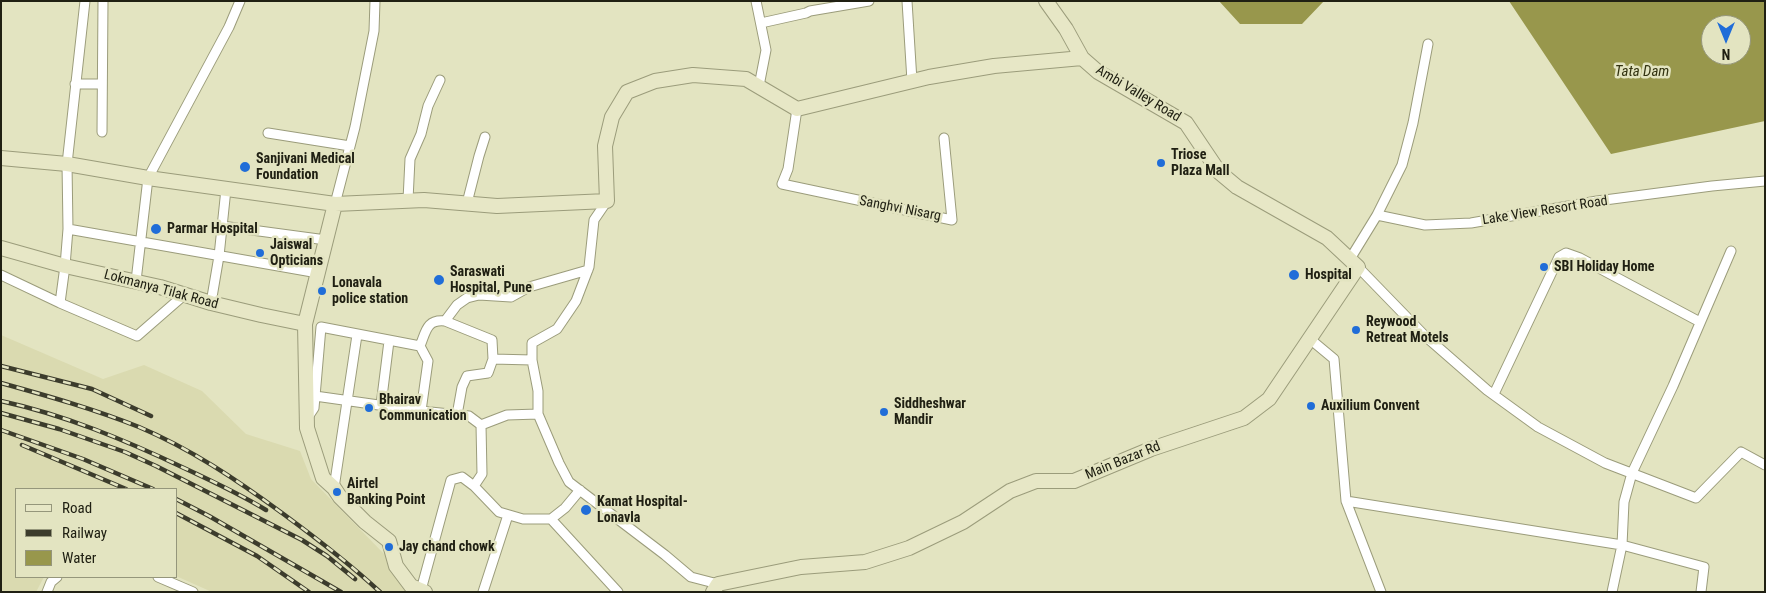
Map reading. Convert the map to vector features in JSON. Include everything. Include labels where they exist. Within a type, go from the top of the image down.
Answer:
[{"type":"main road","name":"Ambi Valley Road","points":[[1046,1],[1066,29],[1082,58],[1098,72],[1186,123],[1219,172],[1237,187],[1327,238],[1354,263]]},
{"type":"main road","points":[[1,158],[67,164],[148,178],[335,204],[424,200],[497,206],[607,201],[605,146],[612,117],[627,92],[655,81],[693,75],[746,79],[798,109],[912,81],[994,66],[1082,58]]},
{"type":"main road","points":[[335,204],[306,324],[306,421],[323,478],[364,522],[389,541],[396,566],[411,586],[423,591]]},
{"type":"main road","name":"Lokmanya Tilak Road","points":[[1,248],[65,266],[136,280],[211,303],[306,324]]},
{"type":"main road","name":"Main Bazar Rd","points":[[716,588],[801,567],[865,562],[891,554],[909,548],[963,522],[1010,491],[1036,481],[1074,481],[1151,449],[1244,418],[1269,399],[1310,339],[1354,263]]},
{"type":"street","points":[[60,303],[68,229],[67,164],[85,1]]},
{"type":"street","points":[[102,132],[103,1]]},
{"type":"street","points":[[136,280],[148,178],[229,27],[240,1]]},
{"type":"street","points":[[335,204],[350,146],[374,31],[375,1]]},
{"type":"street","points":[[756,1],[766,50],[759,86]]},
{"type":"street","points":[[761,23],[806,13],[809,6],[869,1]]},
{"type":"street","points":[[907,1],[912,81]]},
{"type":"street","points":[[1428,44],[1413,123],[1402,166],[1354,263],[1424,335],[1494,394],[1538,427],[1605,462],[1696,498],[1740,452],[1765,465]]},
{"type":"street","points":[[408,200],[410,159],[421,134],[428,106],[440,80]]},
{"type":"street","points":[[76,84],[102,84]]},
{"type":"street","name":"Sanghvi Nisarg","points":[[798,109],[788,170],[782,184],[952,220],[944,138]]},
{"type":"street","points":[[268,133],[350,146]]},
{"type":"street","points":[[467,203],[485,137]]},
{"type":"street","name":"Lake View Resort Road","points":[[1377,215],[1425,225],[1471,223],[1597,201],[1712,186],[1765,182]]},
{"type":"street","points":[[211,303],[220,256],[226,189]]},
{"type":"street","points":[[607,201],[594,220],[588,270],[576,301],[557,329],[532,343],[532,360],[538,391],[538,414],[569,482],[691,577],[716,588]]},
{"type":"street","points":[[222,226],[326,240]]},
{"type":"street","points":[[68,229],[318,273]]},
{"type":"street","points":[[1612,592],[1622,545],[1624,502],[1632,473],[1673,386],[1731,251]]},
{"type":"street","points":[[1494,394],[1559,257],[1566,252],[1700,322]]},
{"type":"street","points":[[445,321],[458,305],[467,298],[479,295],[511,297],[529,287],[588,270]]},
{"type":"street","points":[[1,275],[137,336],[184,294]]},
{"type":"street","points":[[421,411],[428,361],[420,346],[428,325],[438,320],[492,340],[493,358],[488,373],[467,376],[462,387],[456,415]]},
{"type":"street","name":"Lokmanya Tilak Road","points":[[306,324],[420,346]]},
{"type":"street","points":[[306,421],[314,408],[321,327]]},
{"type":"street","points":[[334,488],[357,335]]},
{"type":"street","points":[[1310,339],[1334,359],[1346,501],[1381,592]]},
{"type":"street","points":[[381,405],[388,341]]},
{"type":"street","points":[[493,358],[532,360]]},
{"type":"street","points":[[315,396],[469,416],[481,425]]},
{"type":"street","points":[[481,425],[507,415],[538,414]]},
{"type":"street","points":[[474,486],[482,474],[481,425]]},
{"type":"street","points":[[423,591],[451,480],[462,477],[474,486],[499,512],[523,519],[551,519],[565,508],[580,490]]},
{"type":"street","points":[[1346,501],[1622,545],[1704,568],[1701,592]]},
{"type":"street","points":[[483,592],[508,515]]},
{"type":"street","points":[[551,519],[618,592]]},
{"type":"street","points":[[47,592],[50,582],[56,578]]},
{"type":"street","points":[[160,578],[193,592]]},
{"type":"shaded area","points":[[1,335],[103,379],[144,365],[202,391],[246,434],[300,451],[311,479],[386,556],[406,592],[212,592],[178,577],[178,488],[15,488],[15,578],[43,578],[36,592],[1,592]]},
{"type":"water","points":[[1219,1],[1324,1],[1302,24],[1240,24]]},
{"type":"water","name":"Tata Dam","points":[[1509,1],[1765,1],[1765,121],[1611,154]]},
{"type":"railway","points":[[1,366],[92,389],[151,416]]},
{"type":"railway","points":[[1,383],[105,414],[139,427],[177,445],[231,477],[265,501],[332,551],[380,592]]},
{"type":"railway","points":[[1,401],[48,413],[117,438],[215,483],[266,510]]},
{"type":"railway","points":[[1,413],[59,429],[125,452],[156,466],[302,540],[327,556],[355,579]]},
{"type":"railway","points":[[1,430],[83,459],[151,488]]},
{"type":"railway","points":[[22,445],[124,488]]},
{"type":"railway","points":[[178,500],[341,592]]},
{"type":"railway","points":[[178,514],[257,556],[309,592]]},
{"type":"place","name":"Triose Plaza Mall","points":[[1161,163]]},
{"type":"place","name":"Sanjivani Medical Foundation","points":[[245,167]]},
{"type":"place","name":"Parmar Hospital","points":[[156,229]]},
{"type":"place","name":"Jaiswal Opticians","points":[[260,253]]},
{"type":"place","name":"SBI Holiday Home","points":[[1544,267]]},
{"type":"place","name":"Hospital","points":[[1294,275]]},
{"type":"place","name":"Saraswati Hospital, Pune","points":[[439,280]]},
{"type":"place","name":"Lonavala police station","points":[[322,291]]},
{"type":"place","name":"Reywood Retreat Motels","points":[[1356,330]]},
{"type":"place","name":"Auxilium Convent","points":[[1311,406]]},
{"type":"place","name":"Bhairav Communication","points":[[369,408]]},
{"type":"place","name":"Siddheshwar Mandir","points":[[884,412]]},
{"type":"place","name":"Airtel Banking Point","points":[[337,492]]},
{"type":"place","name":"Kamat Hospital- Lonavla","points":[[586,510]]},
{"type":"place","name":"Jay chand chowk","points":[[389,547]]}]
